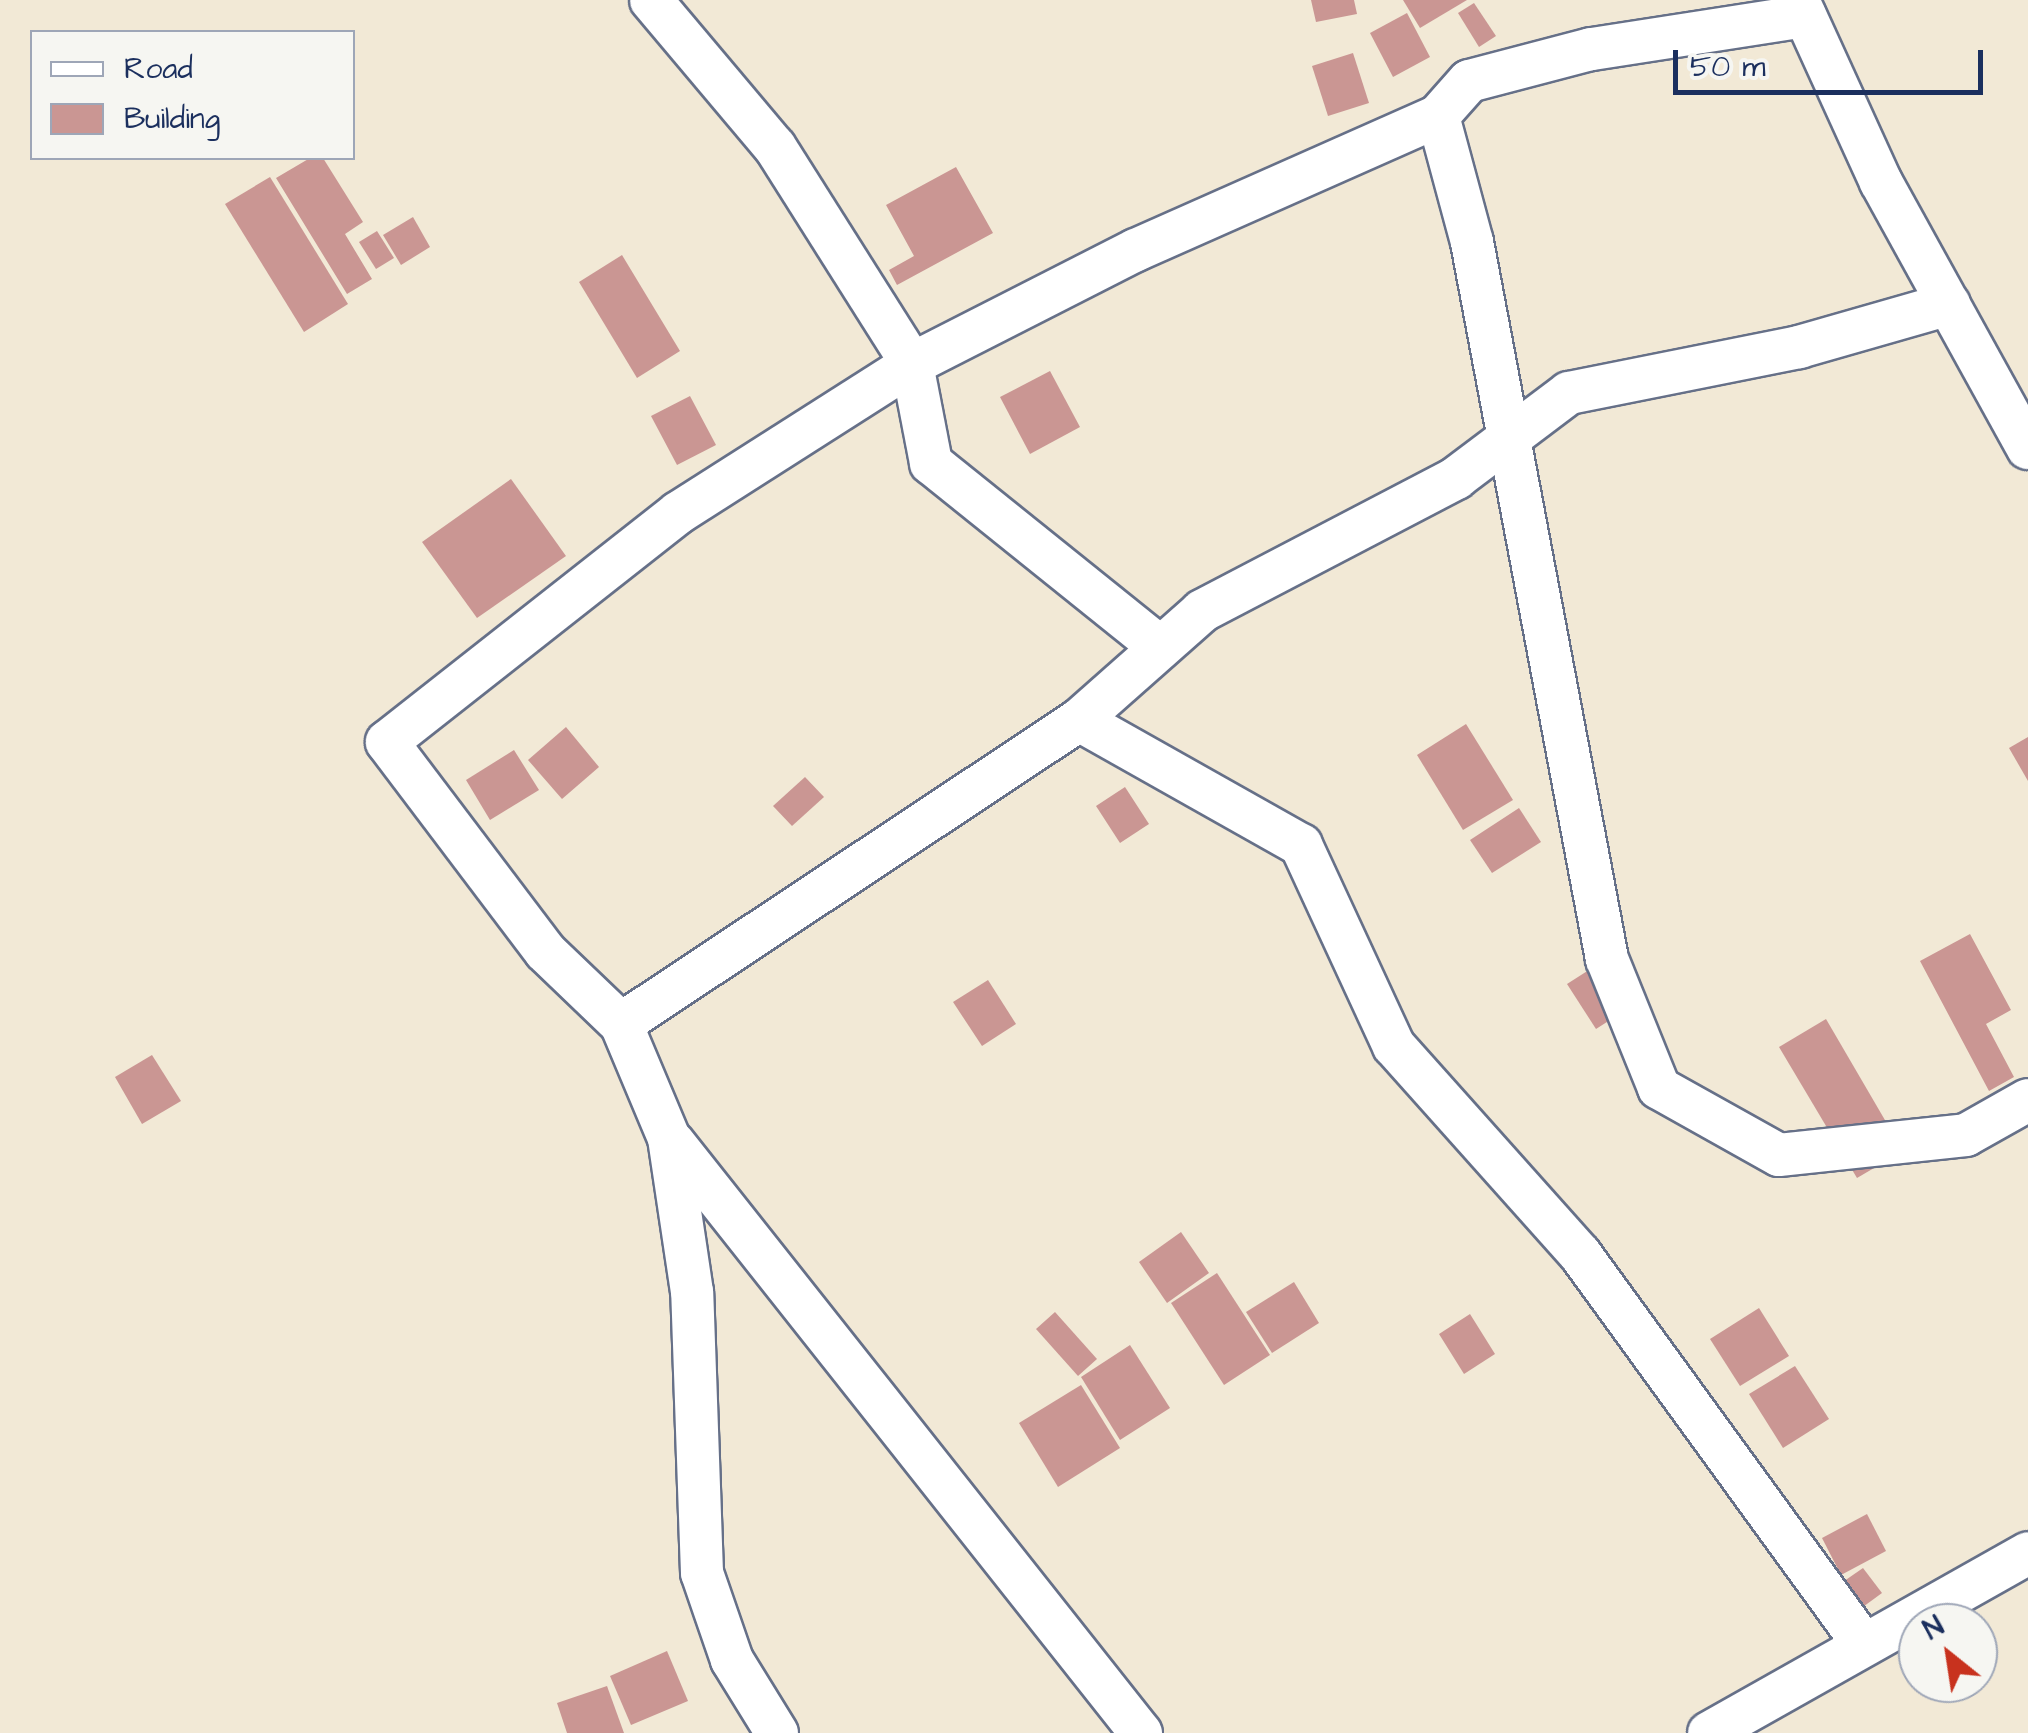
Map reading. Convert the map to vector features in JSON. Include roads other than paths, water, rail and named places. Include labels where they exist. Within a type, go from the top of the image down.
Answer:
[{"type":"street","points":[[651,0],[774,147],[912,364],[931,462],[1160,647]]},
{"type":"street","points":[[777,1733],[732,1660],[702,1574],[692,1292],[670,1138],[621,1024],[545,951],[387,742],[678,513],[912,364],[1136,250],[1438,116],[1470,82],[1592,49],[1801,8],[1949,304],[2028,448]]},
{"type":"street","points":[[1438,116],[1507,440],[1606,959],[1658,1088],[1779,1154],[1966,1135],[2028,1100]]},
{"type":"street","points":[[621,1024],[1080,720],[1202,610],[1456,478],[1569,393],[1799,347],[1949,304]]},
{"type":"street","points":[[1080,720],[1300,846],[1394,1046],[1580,1254],[1862,1642]]},
{"type":"street","points":[[670,1138],[1142,1733]]},
{"type":"street","points":[[1709,1733],[1862,1642],[2028,1553]]}]
